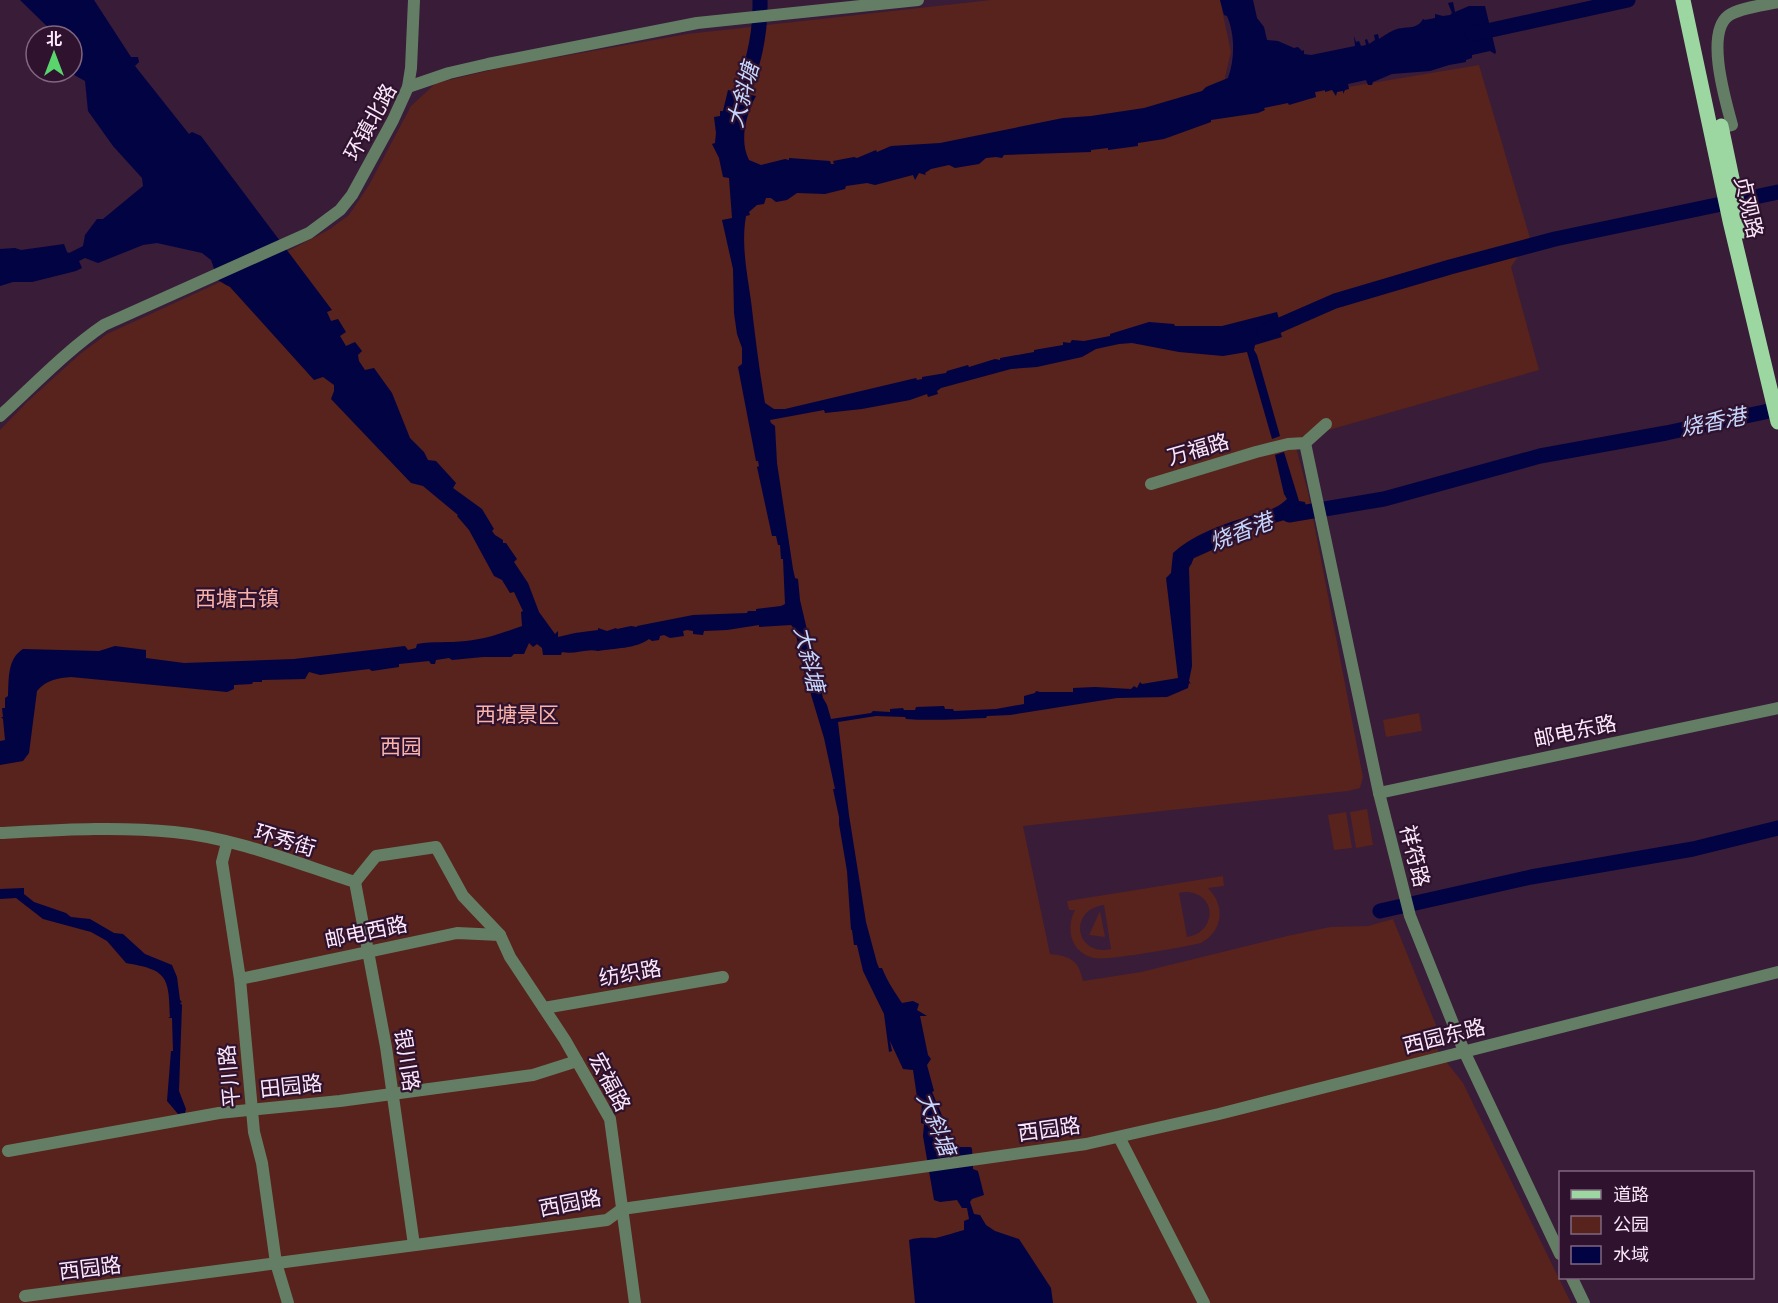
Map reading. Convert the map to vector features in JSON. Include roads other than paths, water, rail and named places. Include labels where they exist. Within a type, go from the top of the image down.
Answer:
[{"type":"main road","name":"贞观路","points":[[1683,0],[1692,19]]},
{"type":"main road","name":"贞观路","points":[[1692,0],[1692,19],[1774,386],[1778,422]]},
{"type":"street","points":[[408,87],[414,0]]},
{"type":"street","name":"环镇北路","points":[[0,416],[87,336],[124,314],[309,233],[340,210],[352,195],[393,120],[408,87],[449,73],[488,64],[680,27],[918,0]]},
{"type":"street","points":[[1716,129],[1731,125],[1718,53],[1723,23],[1727,16],[1735,12],[1778,2]]},
{"type":"street","points":[[1305,443],[1326,424]]},
{"type":"street","name":"万福路","points":[[1150,484],[1257,452],[1288,444],[1305,443]]},
{"type":"street","name":"祥符路","points":[[1305,443],[1379,793],[1410,916],[1464,1051],[1559,1252]]},
{"type":"street","name":"邮电东路","points":[[1379,793],[1778,708]]},
{"type":"street","name":"环秀街","points":[[0,833],[131,829],[176,832],[227,843],[355,882]]},
{"type":"street","name":"平川路","points":[[227,843],[222,862],[240,979],[254,1132],[262,1163],[276,1263],[288,1303]]},
{"type":"street","points":[[355,882],[376,856],[436,847],[463,896],[500,935]]},
{"type":"street","name":"银川路","points":[[355,882],[370,951],[414,1245]]},
{"type":"street","name":"邮电西路","points":[[240,979],[457,933],[500,935]]},
{"type":"street","name":"宏福路","points":[[500,935],[510,957],[577,1061],[610,1119],[635,1303]]},
{"type":"street","name":"西园东路","points":[[1119,1137],[1778,972]]},
{"type":"street","name":"纺织路","points":[[544,1008],[723,977]]},
{"type":"street","name":"田园路","points":[[8,1151],[209,1114],[533,1075],[577,1061]]},
{"type":"street","points":[[1119,1137],[1204,1303]]},
{"type":"street","name":"西园路","points":[[24,1296],[607,1221],[622,1209],[1086,1144],[1119,1137]]},
{"type":"street","points":[[1572,1279],[1584,1303]]},
{"type":"water","points":[[20,0],[94,0],[131,57],[138,57],[139,62],[135,66],[189,134],[192,132],[201,136],[332,310],[327,312],[331,321],[338,319],[346,332],[340,336],[346,346],[355,342],[362,351],[358,355],[359,361],[365,370],[374,368],[392,393],[410,438],[424,452],[428,460],[436,461],[456,483],[453,488],[482,509],[494,529],[492,531],[503,540],[503,543],[506,543],[517,559],[514,562],[528,583],[539,612],[555,634],[558,631],[558,637],[598,630],[598,628],[607,631],[637,627],[693,615],[747,613],[756,611],[756,609],[785,604],[783,559],[781,559],[780,545],[778,545],[776,536],[772,536],[738,367],[742,364],[742,348],[734,313],[733,269],[722,220],[732,218],[729,178],[723,177],[719,158],[712,144],[715,143],[716,133],[714,117],[720,116],[720,111],[723,111],[728,90],[756,96],[749,111],[744,136],[744,145],[749,160],[761,165],[789,160],[789,158],[830,161],[834,164],[833,161],[857,158],[891,146],[940,143],[1063,118],[1144,108],[1202,91],[1228,78],[1232,63],[1232,31],[1220,0],[1253,0],[1257,18],[1264,27],[1267,40],[1278,41],[1294,48],[1298,47],[1304,50],[1304,54],[1311,55],[1355,46],[1354,36],[1356,42],[1359,41],[1361,46],[1366,45],[1365,40],[1367,39],[1369,44],[1375,40],[1374,35],[1378,34],[1379,39],[1397,29],[1418,25],[1423,19],[1435,18],[1435,14],[1450,15],[1452,13],[1448,3],[1453,2],[1455,12],[1469,6],[1485,6],[1495,54],[1490,51],[1472,55],[1472,58],[1466,62],[1430,71],[1392,74],[1373,82],[1372,85],[1368,85],[1366,80],[1348,84],[1349,89],[1343,94],[1343,91],[1337,92],[1336,96],[1332,90],[1315,92],[1316,97],[1289,105],[1288,103],[1264,108],[1265,110],[1258,113],[1211,120],[1211,122],[1164,139],[1138,143],[1138,146],[1091,150],[1091,152],[1004,155],[1002,158],[986,158],[979,164],[955,168],[949,165],[931,169],[925,173],[926,175],[919,173],[915,180],[913,175],[875,185],[867,183],[846,186],[845,189],[825,194],[797,193],[787,200],[776,202],[771,198],[766,198],[764,204],[757,205],[749,212],[750,215],[746,216],[745,258],[759,365],[765,403],[774,409],[785,409],[916,378],[917,380],[922,379],[922,377],[946,373],[968,365],[969,367],[995,359],[1000,360],[1000,358],[1063,345],[1063,342],[1070,343],[1072,340],[1084,341],[1110,336],[1110,334],[1149,322],[1174,324],[1175,326],[1222,326],[1277,312],[1282,337],[1255,345],[1254,350],[1280,436],[1272,439],[1247,352],[1223,356],[1179,352],[1132,343],[1096,349],[1082,357],[1037,367],[1011,369],[941,388],[937,391],[938,394],[928,397],[927,394],[910,400],[862,409],[825,413],[824,410],[770,420],[775,426],[777,463],[793,569],[795,578],[798,579],[800,600],[823,698],[831,719],[873,711],[890,712],[890,709],[915,710],[916,707],[944,706],[945,709],[954,711],[996,709],[1024,704],[1024,696],[1036,691],[1073,692],[1073,688],[1095,687],[1131,689],[1134,686],[1137,688],[1140,682],[1142,684],[1178,678],[1166,578],[1171,573],[1173,553],[1204,533],[1271,509],[1287,499],[1275,455],[1284,452],[1299,501],[1305,502],[1307,514],[1244,531],[1246,536],[1228,542],[1224,534],[1199,547],[1189,568],[1192,666],[1189,681],[1191,684],[1189,683],[1188,688],[1167,697],[1117,698],[1010,715],[987,716],[986,718],[925,720],[876,716],[838,722],[849,815],[866,922],[877,963],[902,1003],[913,1001],[919,1004],[917,1010],[927,1016],[920,1016],[928,1055],[931,1059],[927,1065],[934,1091],[932,1092],[953,1141],[959,1147],[971,1147],[973,1169],[978,1171],[984,1195],[970,1202],[974,1214],[980,1215],[986,1225],[995,1231],[1019,1239],[1051,1288],[1053,1303],[915,1303],[909,1240],[937,1238],[964,1230],[964,1221],[969,1219],[967,1208],[962,1208],[957,1200],[940,1202],[934,1200],[923,1136],[924,1124],[921,1123],[922,1102],[917,1097],[913,1070],[903,1069],[890,1041],[892,1051],[889,1052],[884,1014],[863,971],[857,945],[854,945],[847,871],[833,789],[835,789],[824,738],[803,668],[795,630],[791,625],[759,627],[759,625],[704,631],[703,635],[693,634],[693,631],[687,630],[683,631],[684,636],[670,638],[664,635],[660,636],[659,640],[649,639],[631,646],[598,651],[562,652],[561,655],[543,655],[542,648],[537,644],[533,647],[529,643],[524,654],[514,654],[511,657],[452,660],[449,658],[436,660],[435,664],[429,661],[399,664],[399,667],[372,671],[369,669],[320,675],[309,672],[305,679],[262,680],[262,682],[252,684],[234,685],[234,689],[227,692],[71,677],[61,678],[48,682],[37,691],[29,753],[23,761],[0,765],[0,741],[5,740],[1,717],[3,717],[2,708],[5,708],[5,698],[8,696],[11,664],[23,649],[99,651],[115,646],[146,650],[146,658],[184,663],[294,659],[405,646],[408,650],[416,648],[417,644],[481,639],[522,626],[521,612],[523,611],[514,592],[510,593],[502,580],[494,576],[469,530],[458,515],[423,486],[411,483],[331,399],[334,385],[323,377],[314,380],[230,287],[216,278],[211,260],[202,253],[157,243],[143,245],[98,263],[85,258],[79,261],[82,268],[76,271],[32,282],[13,282],[0,286],[0,249],[21,250],[64,244],[69,253],[83,246],[85,235],[97,219],[103,219],[143,186],[142,178],[113,146],[88,111],[84,80],[84,24],[45,24]]},
{"type":"water","points":[[24,888],[24,894],[34,902],[66,913],[71,917],[90,919],[114,933],[123,934],[145,954],[172,965],[182,1002],[180,1003],[182,1005],[179,1091],[186,1109],[185,1113],[178,1114],[167,1101],[171,1051],[173,1051],[172,1018],[168,1018],[170,1017],[168,992],[163,977],[158,972],[126,963],[107,941],[91,932],[43,919],[16,898],[0,899],[0,889]]},
{"type":"waterway","name":"大斜塘","points":[[734,113],[753,58],[759,30],[760,0]]},
{"type":"waterway","points":[[1473,34],[1628,0]]},
{"type":"waterway","points":[[1264,332],[1335,301],[1450,267],[1555,239],[1778,192]]},
{"type":"waterway","name":"烧香港","points":[[1289,515],[1384,499],[1540,456],[1666,433],[1778,409]]},
{"type":"waterway","name":"烧香港","points":[[1185,560],[1185,554],[1243,528]]},
{"type":"waterway","points":[[1380,911],[1531,877],[1693,849],[1778,828]]},
{"type":"park label","name":"西塘古镇","points":[[237,598]]},
{"type":"park label","name":"西塘景区","points":[[517,714]]},
{"type":"park label","name":"西园","points":[[401,746]]}]
